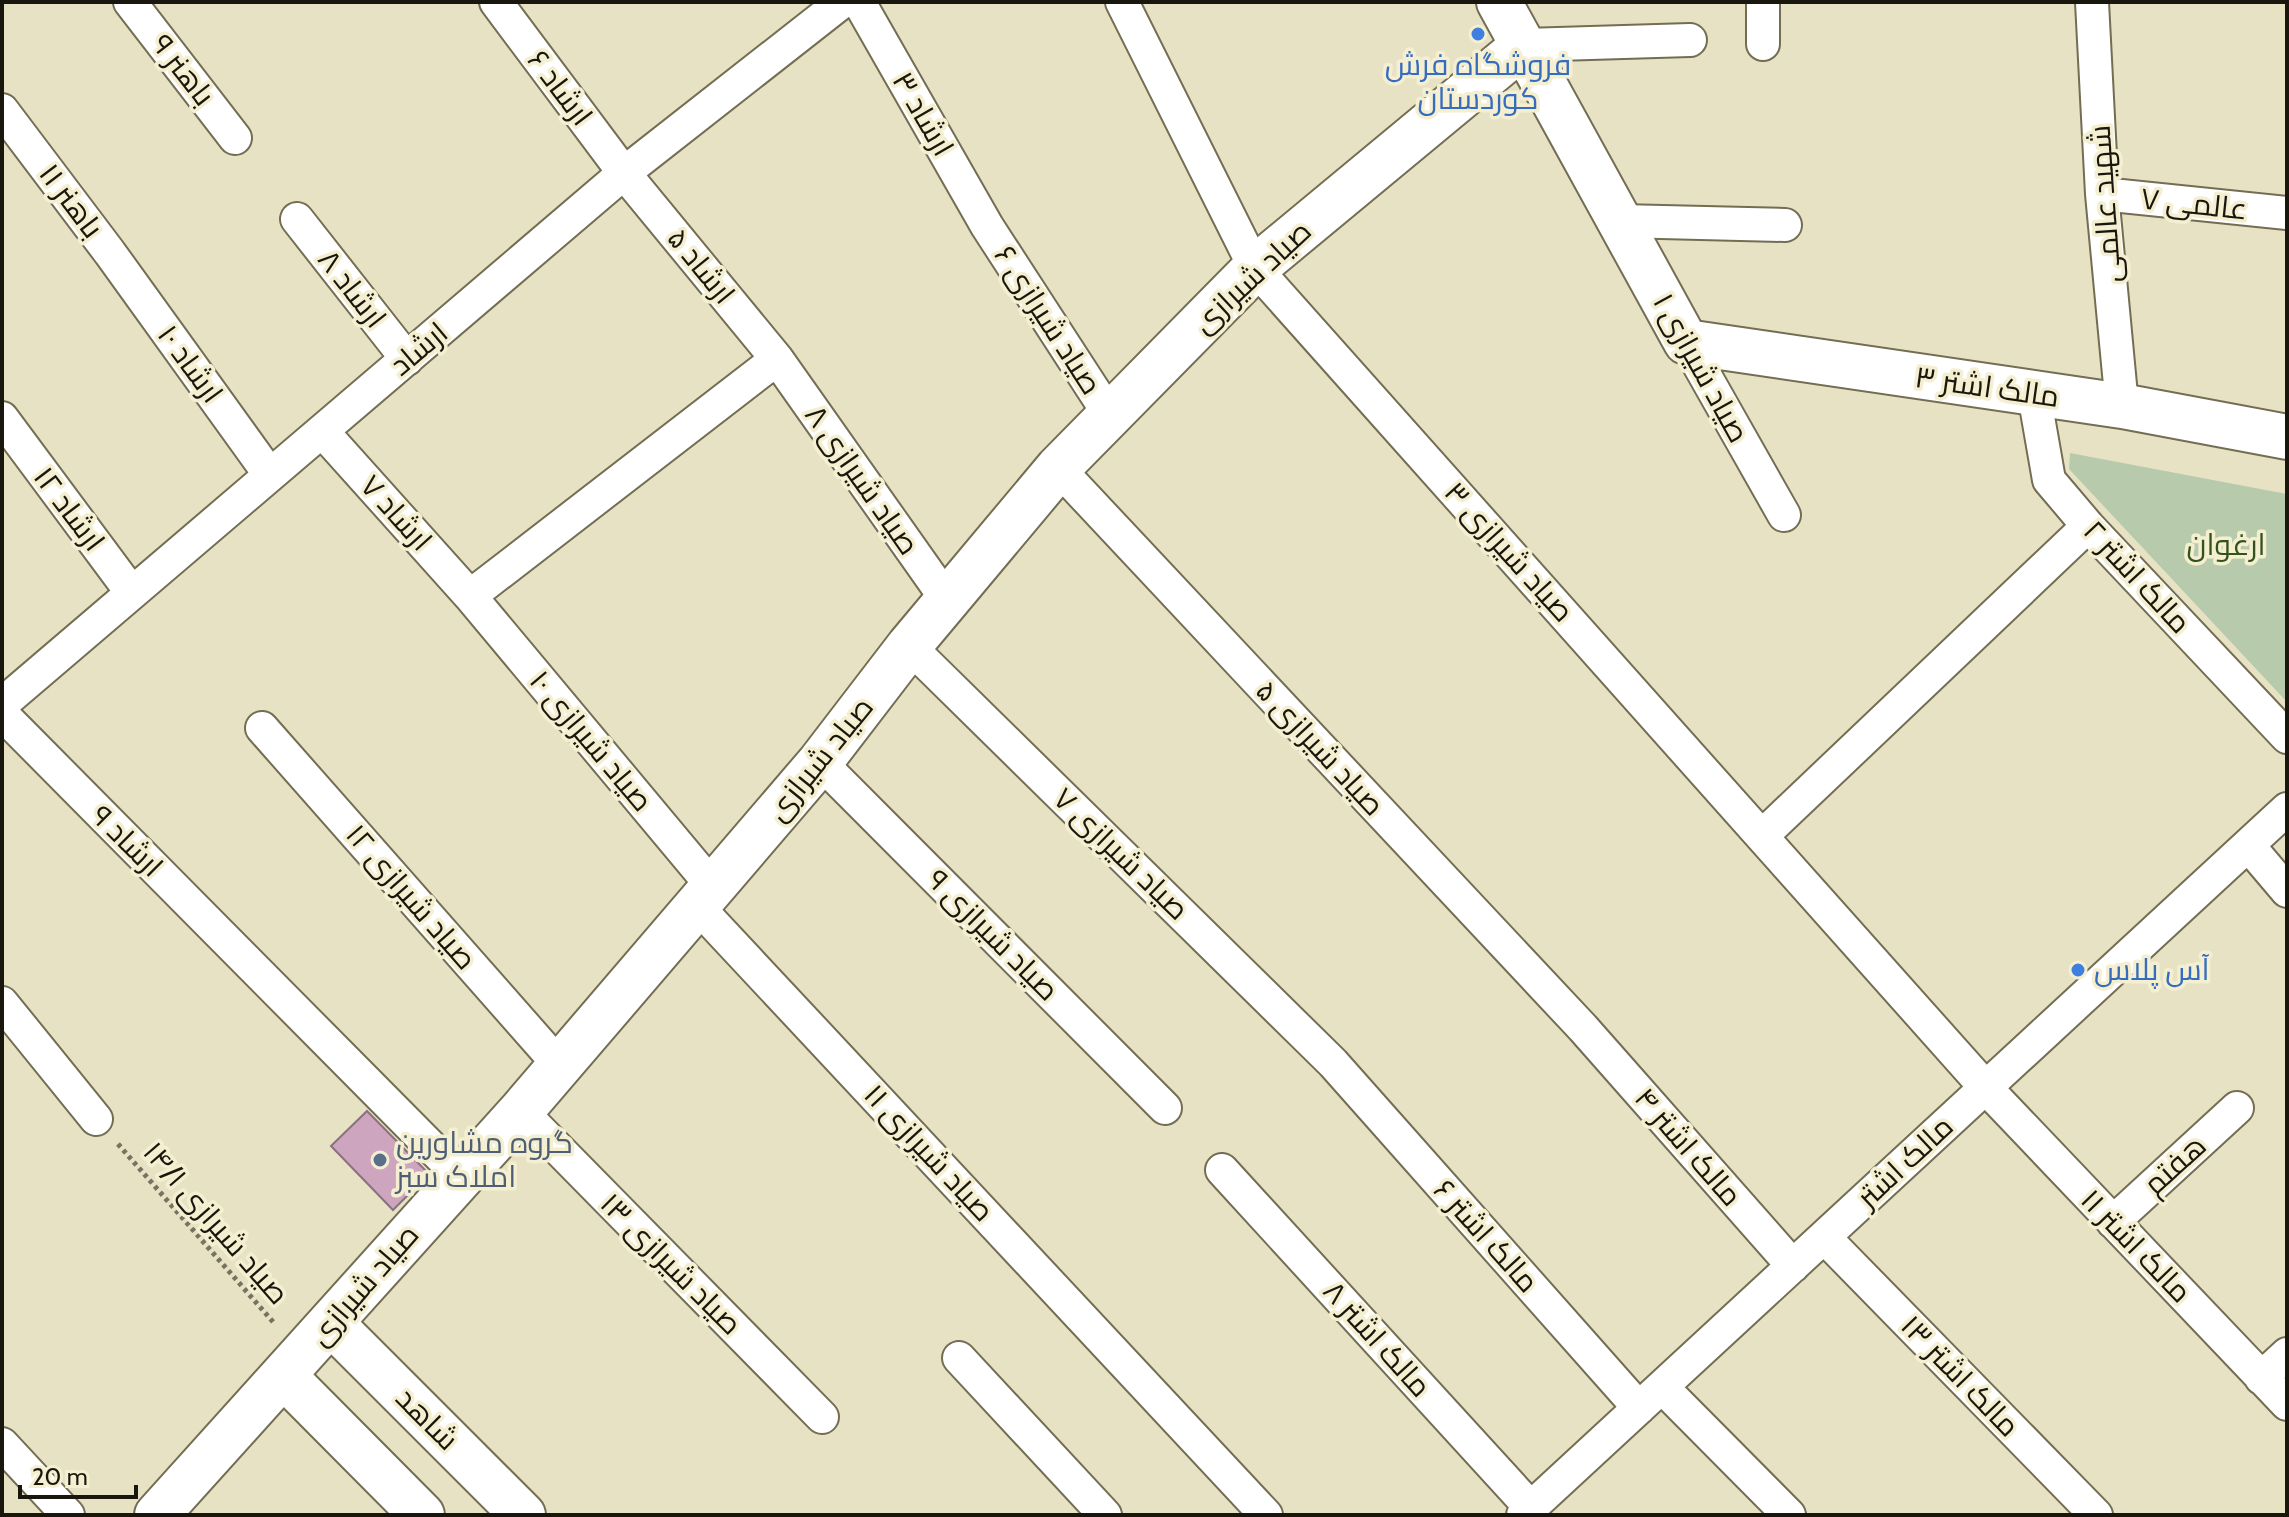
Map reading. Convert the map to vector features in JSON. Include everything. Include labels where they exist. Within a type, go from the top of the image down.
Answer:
[{"type":"street","name":"باهنر ۹","points":[[130,2],[235,138]]},
{"type":"street","name":"ارشاد ۶","points":[[496,2],[624,173]]},
{"type":"street","name":"ارشاد","points":[[2,704],[624,173],[842,2]]},
{"type":"street","name":"ارشاد ۳","points":[[859,2],[987,226]]},
{"type":"street","name":"صیاد شیرازی ۳","points":[[1122,2],[1255,268],[1762,836]]},
{"type":"street","name":"صیاد شیرازی ۱","points":[[1499,2],[1784,515]]},
{"type":"street","points":[[1763,2],[1763,44]]},
{"type":"street","name":"شهید عالمی","points":[[2092,2],[2102,194],[2122,406]]},
{"type":"street","points":[[1524,45],[1690,40]]},
{"type":"street","name":"صیاد شیرازی","points":[[157,1515],[560,1066],[820,762],[909,646],[1058,468],[1255,268],[1524,45]]},
{"type":"street","name":"باهنر ۱۱","points":[[2,110],[110,253]]},
{"type":"street","name":"ارشاد ۵","points":[[624,173],[777,359]]},
{"type":"street","name":"عالمی ۷","points":[[2102,194],[2287,213]]},
{"type":"street","name":"ارشاد ۸","points":[[297,219],[407,359]]},
{"type":"street","points":[[1620,221],[1785,225]]},
{"type":"street","name":"صیاد شیرازی ۶","points":[[987,226],[1109,414]]},
{"type":"street","name":"ارشاد ۱۰","points":[[110,253],[270,475]]},
{"type":"street","name":"مالک اشتر ۳","points":[[1686,342],[2122,406],[2287,437]]},
{"type":"street","points":[[470,596],[777,359]]},
{"type":"street","name":"صیاد شیرازی ۸","points":[[777,359],[947,600]]},
{"type":"street","name":"مالک اشتر ۲","points":[[2034,394],[2049,480],[2088,526],[2287,737]]},
{"type":"street","name":"ارشاد ۱۲","points":[[4,421],[132,593]]},
{"type":"street","name":"ارشاد ۷","points":[[322,431],[470,596]]},
{"type":"street","name":"صیاد شیرازی ۵","points":[[1058,468],[1583,1028]]},
{"type":"street","points":[[1986,1088],[1762,836],[2088,526]]},
{"type":"street","name":"صیاد شیرازی ۱۰","points":[[470,596],[705,896]]},
{"type":"street","name":"صیاد شیرازی ۷","points":[[909,646],[1333,1063]]},
{"type":"street","name":"ارشاد ۹","points":[[2,714],[460,1176]]},
{"type":"street","name":"صیاد شیرازی ۱۲","points":[[262,728],[560,1066]]},
{"type":"street","name":"صیاد شیرازی ۹","points":[[820,762],[1165,1108]]},
{"type":"street","name":"مالک اشتر","points":[[1527,1512],[2287,809]]},
{"type":"street","points":[[2248,845],[2287,891]]},
{"type":"street","name":"صیاد شیرازی ۱۱","points":[[705,896],[1266,1515]]},
{"type":"street","points":[[2,1003],[96,1119]]},
{"type":"street","name":"مالک اشتر ۴","points":[[1583,1028],[1793,1266]]},
{"type":"street","name":"مالک اشتر ۶","points":[[1333,1063],[1651,1398],[1789,1515]]},
{"type":"street","name":"مالک اشتر ۱۱","points":[[1986,1088],[2287,1404]]},
{"type":"street","name":"هفتم","points":[[2113,1222],[2237,1108]]},
{"type":"street","name":"صیاد شیرازی ۱۳","points":[[521,1111],[822,1417]]},
{"type":"street","name":"مالک اشتر ۸","points":[[1222,1170],[1527,1512]]},
{"type":"street","name":"مالک اشتر ۱۳","points":[[1824,1237],[2096,1515]]},
{"type":"street","name":"شاهد","points":[[331,1323],[523,1515]]},
{"type":"street","points":[[2261,1378],[2287,1354]]},
{"type":"street","points":[[959,1358],[1105,1515]]},
{"type":"street","points":[[293,1366],[422,1515]]},
{"type":"street","points":[[2,1444],[68,1515]]},
{"type":"path","name":"صیاد شیرازی ۱۴/۱","points":[[96,1119],[293,1366]]},
{"type":"green space","name":"ارغوان","points":[[2070,453],[2287,494],[2287,702],[2069,469]]},
{"type":"building","name":"گروه مشاورین املاک سبز","points":[[367,1111],[429,1174],[393,1210],[331,1146]]},
{"type":"place","name":"فروشگاه فرش کوردستان","points":[[1478,34]]},
{"type":"place","name":"آس پلاس","points":[[2078,970]]},
{"type":"place","name":"گروه مشاورین املاک سبز","points":[[380,1160]]}]
